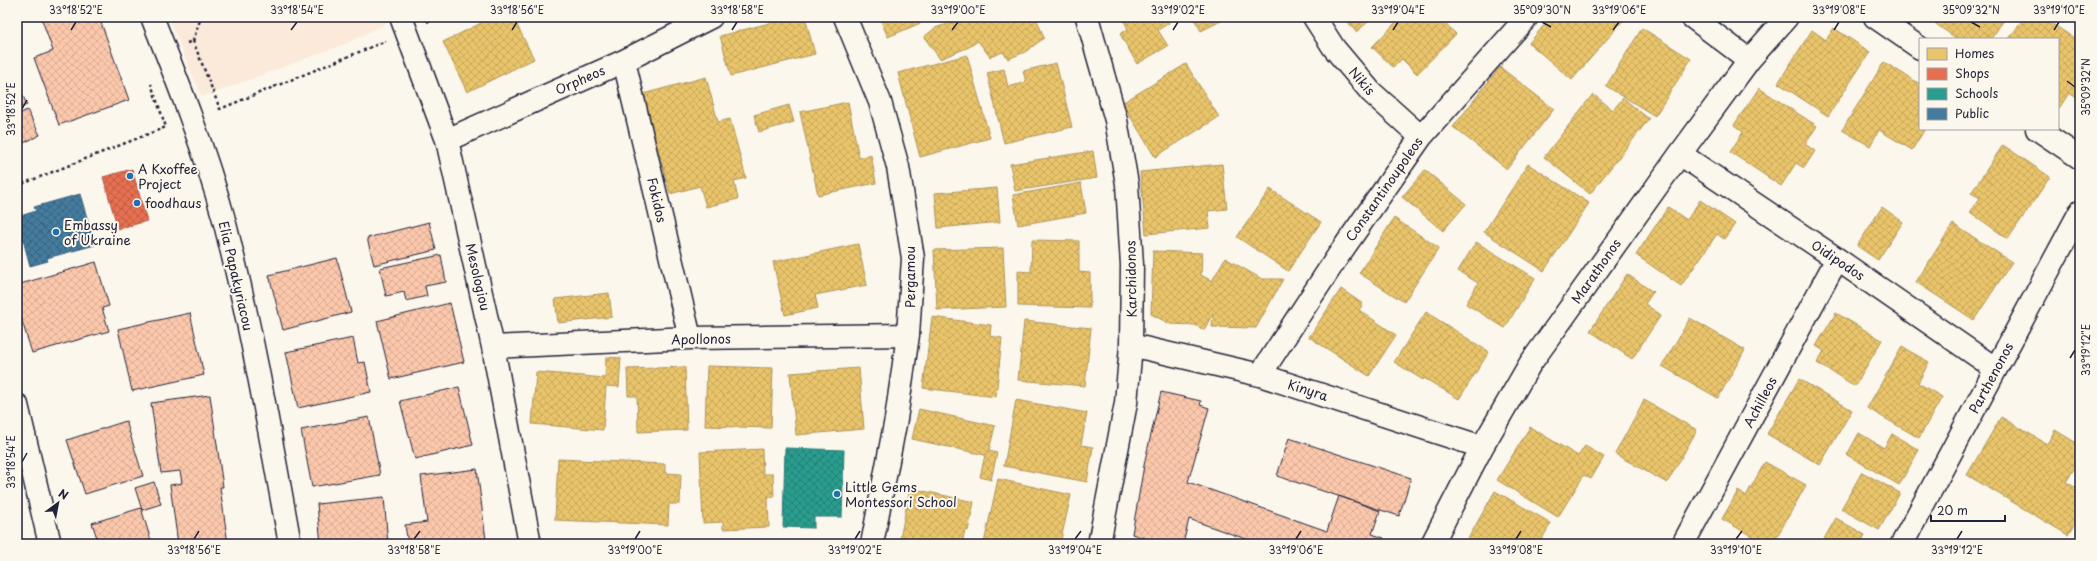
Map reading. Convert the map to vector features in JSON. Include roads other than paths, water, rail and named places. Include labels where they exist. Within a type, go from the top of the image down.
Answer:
[{"type":"street","name":"Elia Papakyriacou","points":[[152,17],[192,115],[222,216],[260,381],[290,544]]},
{"type":"street","name":"Orpheos","points":[[447,140],[624,61],[711,17]]},
{"type":"street","name":"Pergamou","points":[[845,17],[880,102],[898,167],[913,258],[908,335],[896,419],[872,544]]},
{"type":"street","name":"Karchidonos","points":[[1087,17],[1116,120],[1127,184],[1132,265],[1131,345],[1126,403],[1099,544]]},
{"type":"street","name":"Nikis","points":[[1314,17],[1334,48],[1370,92],[1421,136]]},
{"type":"street","name":"Constantinoupoleos","points":[[1260,375],[1338,256],[1421,136],[1527,17]]},
{"type":"street","points":[[1692,17],[1749,60]]},
{"type":"street","name":"Marathonos","points":[[1432,544],[1482,446],[1530,364],[1749,60],[1787,17]]},
{"type":"street","points":[[1875,17],[1919,47]]},
{"type":"street","name":"Mesologiou","points":[[404,24],[447,140],[494,347],[530,544]]},
{"type":"street","name":"Fokidos","points":[[624,61],[690,338]]},
{"type":"street","points":[[2038,130],[2080,158]]},
{"type":"street","name":"Oidipodos","points":[[1680,154],[1837,259],[1996,369]]},
{"type":"street","name":"Parthenonos","points":[[1902,544],[2080,212]]},
{"type":"street","name":"Achilleos","points":[[1683,544],[1837,259]]},
{"type":"street","name":"Apollonos","points":[[494,347],[690,338],[908,335]]},
{"type":"street","name":"Kinyra","points":[[1131,345],[1260,375],[1482,446]]},
{"type":"street","points":[[18,414],[50,544]]},
{"type":"place","name":"A Kxoffee Project","points":[[130,176]]},
{"type":"place","name":"foodhaus","points":[[137,203]]},
{"type":"place","name":"Embassy of Ukraine","points":[[56,232]]},
{"type":"place","name":"Little Gems Montessori School","points":[[837,494]]}]
